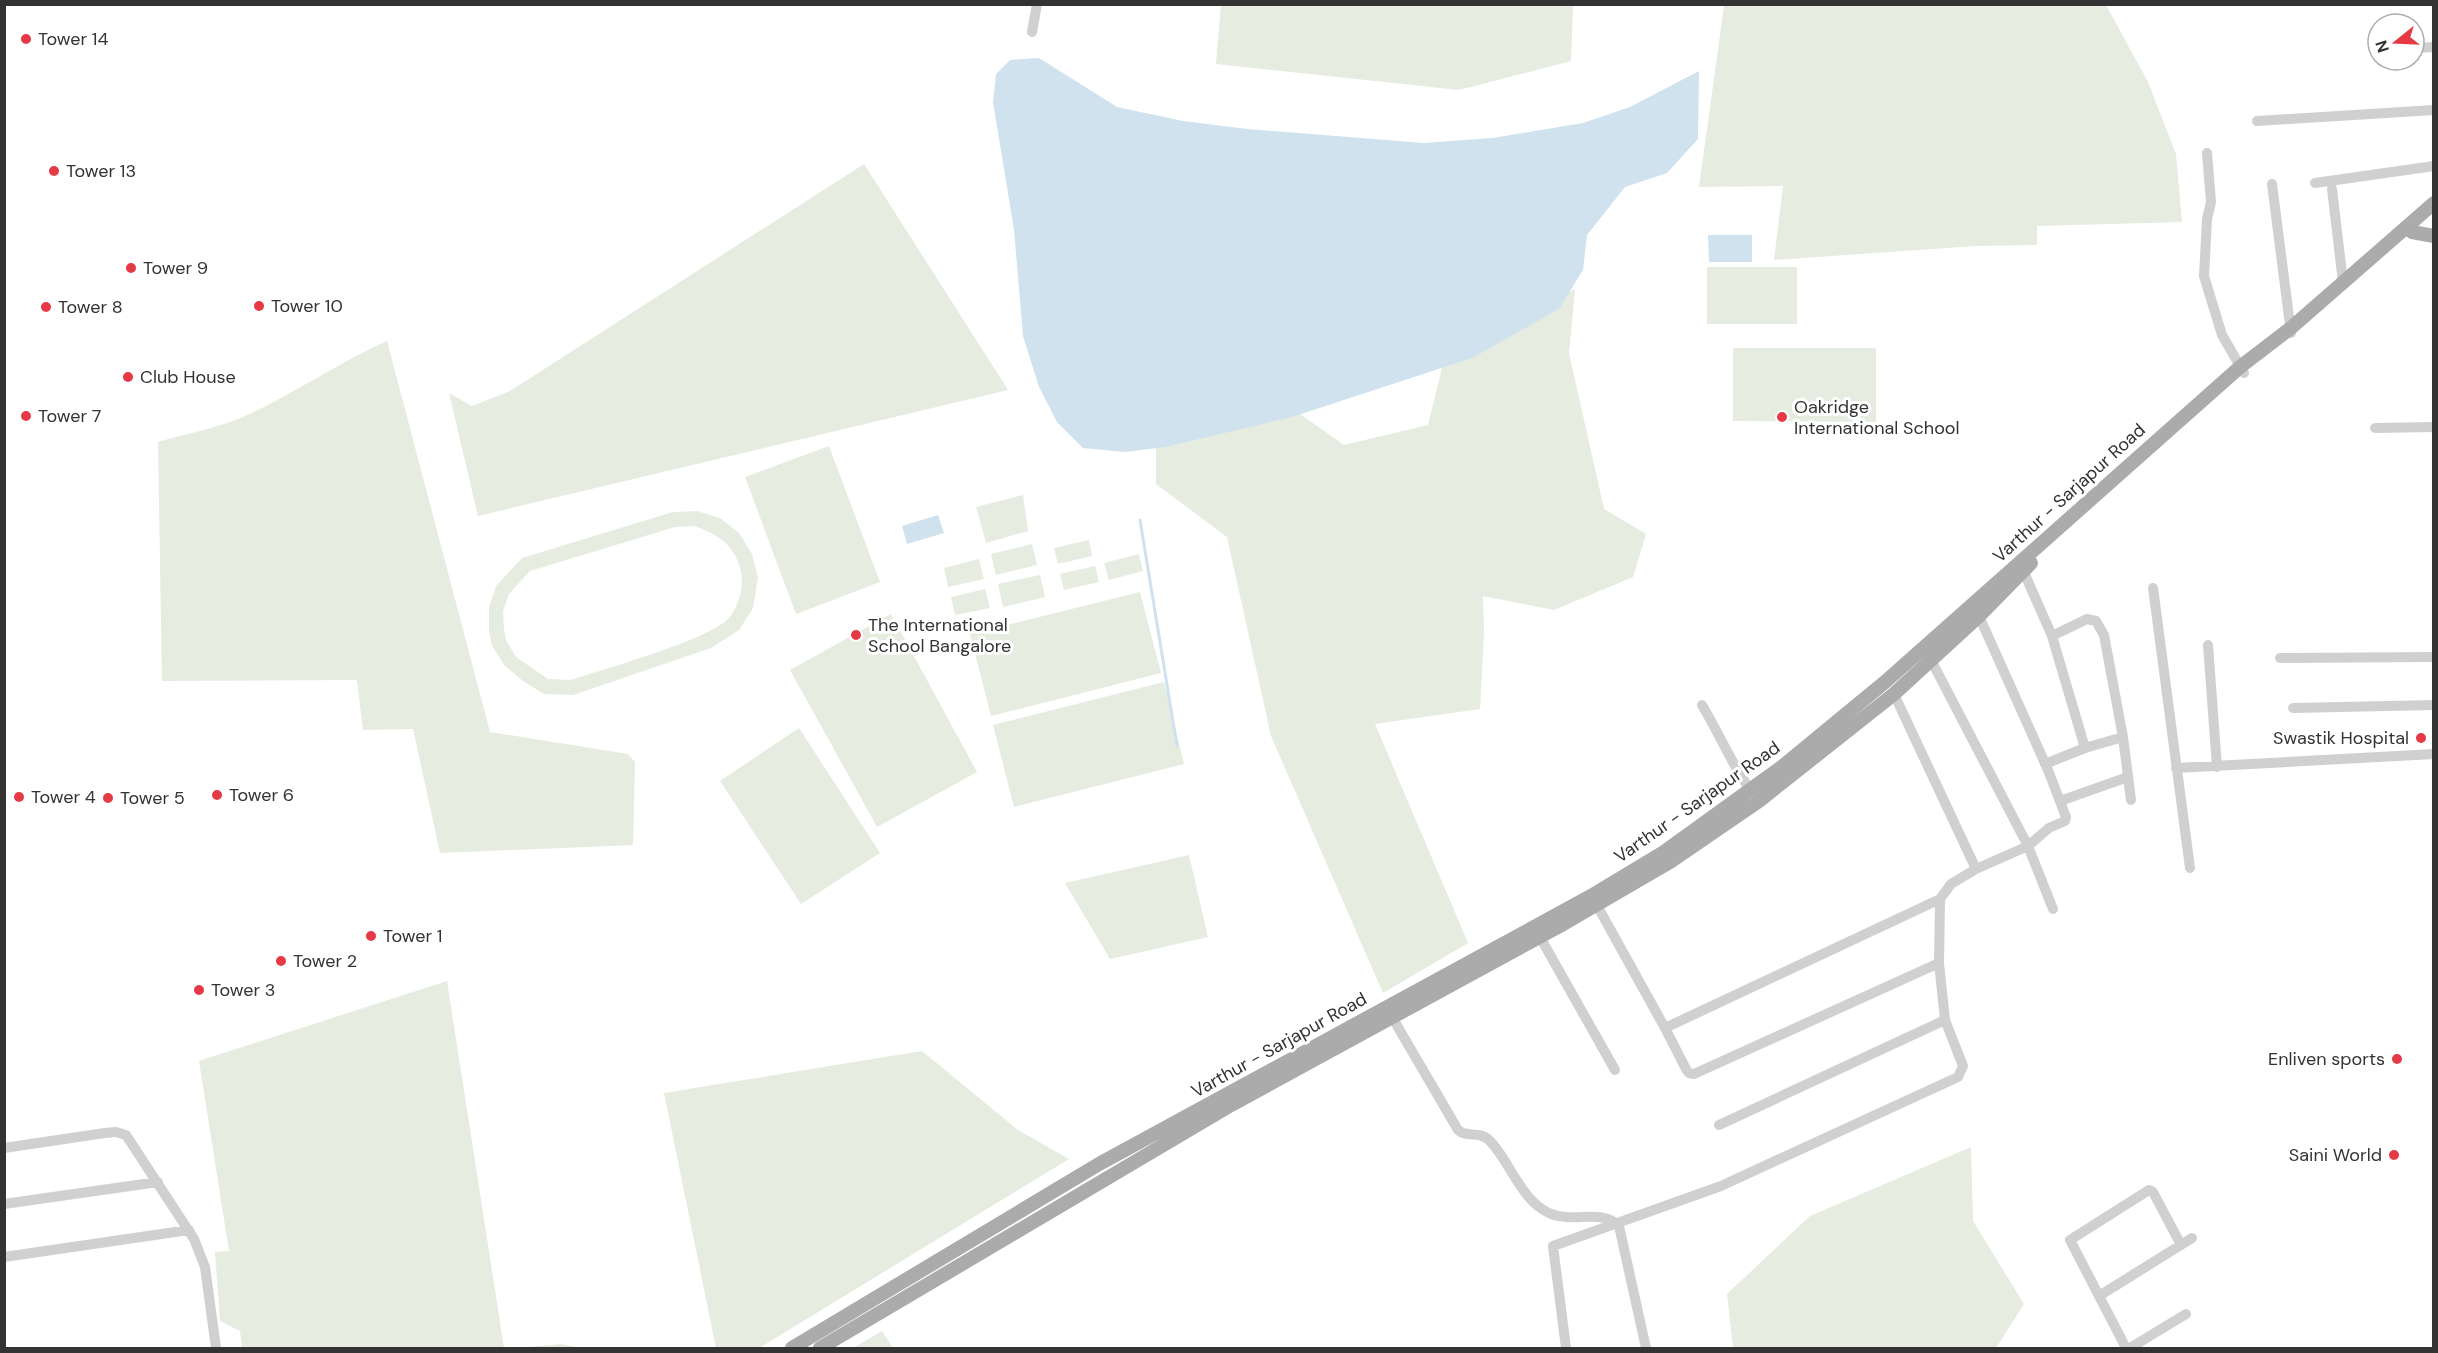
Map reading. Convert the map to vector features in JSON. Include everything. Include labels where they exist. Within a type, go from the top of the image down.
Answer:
[{"type":"main road","name":"Varthur - Sarjapur Road","points":[[2292,330],[2433,203]]},
{"type":"main road","name":"Varthur - Sarjapur Road","points":[[1755,796],[2242,370],[2433,214]]},
{"type":"main road","points":[[2412,231],[2433,236]]},
{"type":"main road","name":"Varthur - Sarjapur Road","points":[[792,1348],[1100,1164],[1670,862],[1755,796],[1894,694],[1979,616],[2023,570],[2096,501],[2242,370]]},
{"type":"main road","name":"Varthur - Sarjapur Road","points":[[820,1348],[1129,1164],[1540,937],[1594,901]]},
{"type":"street","points":[[1032,32],[1037,4]]},
{"type":"street","points":[[2257,120],[2433,110]]},
{"type":"street","points":[[2207,153],[2211,202],[2206,219],[2204,276],[2222,335],[2242,370]]},
{"type":"street","points":[[2315,183],[2433,166]]},
{"type":"street","points":[[2272,184],[2292,330]]},
{"type":"street","points":[[2332,189],[2343,282]]},
{"type":"street","points":[[2375,428],[2433,427]]},
{"type":"street","points":[[2023,570],[2052,636],[2085,748]]},
{"type":"street","points":[[2153,588],[2190,868]]},
{"type":"street","points":[[1665,1028],[1940,899],[1951,884],[1976,869],[2028,846],[2051,827],[2065,821],[2066,817],[2045,764],[1979,616]]},
{"type":"street","points":[[2052,636],[2087,619],[2093,619],[2099,624],[2104,635],[2123,737],[2131,800]]},
{"type":"street","points":[[2208,645],[2217,767]]},
{"type":"street","points":[[2280,658],[2433,657]]},
{"type":"street","points":[[1931,660],[2028,846],[2053,909]]},
{"type":"street","points":[[1894,694],[1976,869]]},
{"type":"street","points":[[1702,705],[1718,732],[1724,750],[1755,796]]},
{"type":"street","points":[[2293,708],[2433,705]]},
{"type":"street","points":[[2045,764],[2085,748],[2123,737]]},
{"type":"street","points":[[2176,768],[2433,754]]},
{"type":"street","points":[[2060,801],[2128,777]]},
{"type":"street","points":[[1566,1348],[1553,1246],[1721,1186],[1958,1077],[1963,1066],[1945,1020],[1939,963],[1940,899]]},
{"type":"street","points":[[1594,901],[1686,1069],[1689,1073],[1694,1074],[1939,963]]},
{"type":"street","points":[[1540,937],[1615,1070]]},
{"type":"street","points":[[1392,1017],[1458,1130],[1463,1134],[1478,1134],[1491,1142],[1535,1204],[1558,1217],[1568,1219],[1602,1216],[1617,1224],[1622,1235],[1646,1348]]},
{"type":"street","points":[[1719,1125],[1945,1020]]},
{"type":"street","points":[[4,1148],[116,1132],[126,1135],[189,1230],[205,1267],[216,1348]]},
{"type":"street","points":[[4,1204],[158,1182]]},
{"type":"street","points":[[2181,1245],[2153,1192],[2149,1190],[2072,1238],[2071,1242],[2128,1348],[2186,1314]]},
{"type":"street","points":[[4,1257],[189,1230]]},
{"type":"street","points":[[2099,1296],[2192,1238]]},
{"type":"shaded area","points":[[1221,5],[1573,5],[1571,61],[1459,90],[1216,64]]},
{"type":"shaded area","points":[[1719,5],[2106,5],[2148,82],[2176,154],[2182,222],[2037,226],[2037,245],[1976,246],[1774,260],[1783,186],[1699,187],[1724,6]]},
{"type":"shaded area","points":[[864,164],[1008,390],[478,516],[449,393],[472,406],[510,391]]},
{"type":"shaded area","points":[[1707,267],[1797,267],[1797,324],[1707,324]]},
{"type":"shaded area","points":[[1575,289],[1569,353],[1604,509],[1646,534],[1633,577],[1554,610],[1483,596],[1484,633],[1480,709],[1375,724],[1468,943],[1383,993],[1271,736],[1227,537],[1156,484],[1156,428],[1259,385],[1344,445],[1428,425],[1444,360]]},
{"type":"shaded area","points":[[387,341],[490,732],[628,754],[635,762],[633,845],[440,853],[413,729],[363,730],[357,680],[162,681],[158,442],[212,428],[243,417]]},
{"type":"shaded area","points":[[1733,348],[1876,348],[1876,422],[1733,421]]},
{"type":"shaded area","points":[[829,446],[880,582],[796,614],[745,477]]},
{"type":"shaded area","points":[[1023,495],[1028,531],[986,543],[976,507]]},
{"type":"shaded area","points":[[697,511],[720,518],[739,533],[752,554],[758,578],[753,608],[739,630],[711,648],[573,695],[544,694],[505,666],[492,646],[489,632],[489,608],[496,586],[522,558],[673,512]],"holes":[[[694,526],[703,529],[730,547],[741,571],[742,583],[738,602],[733,613],[718,627],[679,644],[571,680],[548,679],[516,657],[506,640],[503,611],[509,594],[530,571],[675,527]]]},
{"type":"shaded area","points":[[1089,540],[1092,556],[1058,564],[1054,548]]},
{"type":"shaded area","points":[[1032,544],[1037,565],[996,575],[991,554]]},
{"type":"shaded area","points":[[1139,554],[1143,571],[1109,580],[1104,563]]},
{"type":"shaded area","points":[[979,559],[984,579],[948,587],[944,568]]},
{"type":"shaded area","points":[[1095,566],[1099,582],[1064,590],[1060,574]]},
{"type":"shaded area","points":[[1040,575],[1045,597],[1003,607],[998,584]]},
{"type":"shaded area","points":[[985,589],[990,608],[955,615],[951,597]]},
{"type":"shaded area","points":[[1140,592],[1161,673],[991,716],[970,634]]},
{"type":"shaded area","points":[[891,614],[977,772],[877,827],[790,670]]},
{"type":"shaded area","points":[[1164,682],[1184,764],[1014,807],[993,725]]},
{"type":"shaded area","points":[[799,728],[880,853],[801,904],[720,781]]},
{"type":"shaded area","points":[[1189,855],[1208,937],[1110,959],[1065,883]]},
{"type":"shaded area","points":[[447,981],[504,1348],[242,1348],[240,1331],[220,1321],[215,1252],[229,1251],[199,1061]]},
{"type":"shaded area","points":[[922,1051],[1018,1130],[1069,1159],[759,1348],[716,1348],[664,1093]]},
{"type":"shaded area","points":[[1971,1147],[1973,1221],[2024,1304],[1996,1348],[1733,1348],[1727,1294],[1810,1216]]},
{"type":"shaded area","points":[[882,1331],[893,1348],[853,1348]]},
{"type":"shaded area","points":[[562,1344],[579,1348],[516,1348]]},
{"type":"water","points":[[1039,58],[1117,107],[1183,121],[1247,129],[1424,143],[1492,138],[1583,123],[1630,107],[1699,71],[1698,139],[1667,173],[1625,187],[1587,235],[1583,270],[1559,309],[1472,358],[1292,417],[1165,447],[1125,452],[1083,448],[1057,422],[1039,387],[1023,336],[1014,230],[993,102],[996,74],[1010,60]]},
{"type":"water","points":[[1708,235],[1752,235],[1752,262],[1709,262]]},
{"type":"water","points":[[938,515],[944,533],[907,544],[902,526]]},
{"type":"waterway","points":[[1140,520],[1177,746]]},
{"type":"place","name":"Tower 14","points":[[26,39]]},
{"type":"place","name":"Tower 13","points":[[54,171]]},
{"type":"place","name":"Tower 9","points":[[131,268]]},
{"type":"place","name":"Tower 10","points":[[259,306]]},
{"type":"place","name":"Tower 8","points":[[46,307]]},
{"type":"place","name":"Club House","points":[[128,377]]},
{"type":"place","name":"Tower 7","points":[[26,416]]},
{"type":"place","name":"Oakridge International School","points":[[1782,417]]},
{"type":"place","name":"The International School Bangalore","points":[[856,635]]},
{"type":"place","name":"Swastik Hospital","points":[[2421,738]]},
{"type":"place","name":"Tower 6","points":[[217,795]]},
{"type":"place","name":"Tower 4","points":[[19,797]]},
{"type":"place","name":"Tower 5","points":[[108,798]]},
{"type":"place","name":"Tower 1","points":[[371,936]]},
{"type":"place","name":"Tower 2","points":[[281,961]]},
{"type":"place","name":"Tower 3","points":[[199,990]]},
{"type":"place","name":"Enliven sports","points":[[2397,1059]]},
{"type":"place","name":"Saini World","points":[[2394,1155]]}]
